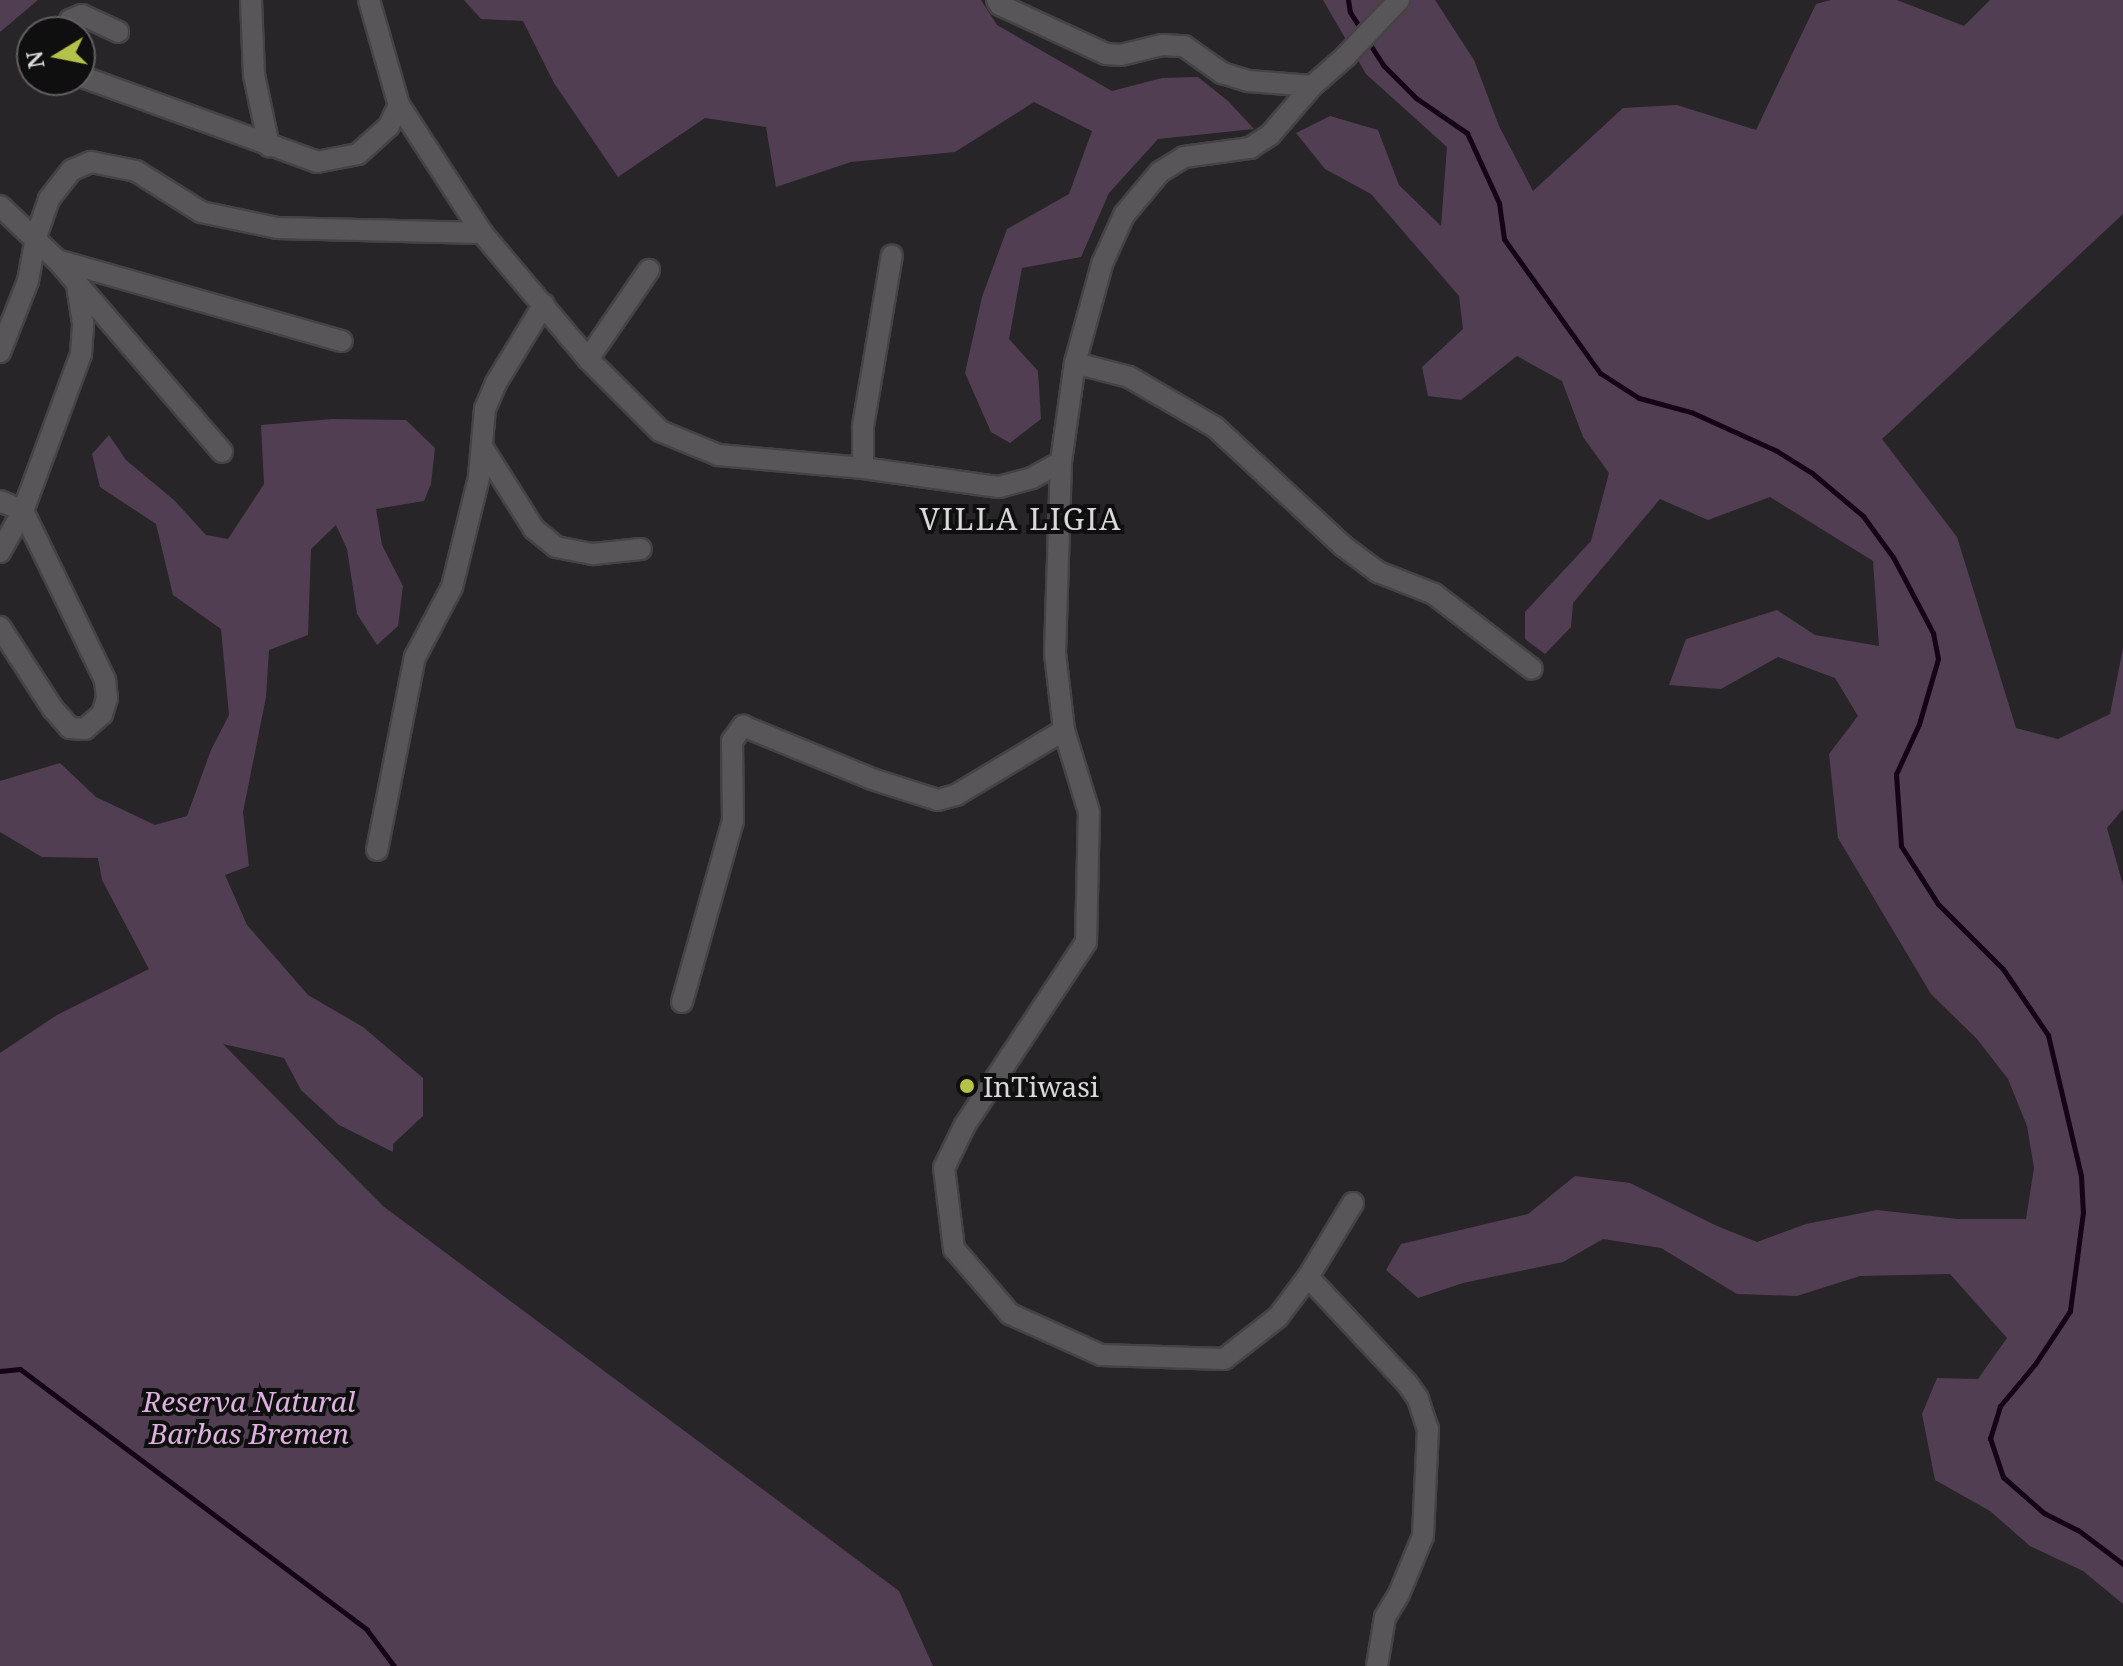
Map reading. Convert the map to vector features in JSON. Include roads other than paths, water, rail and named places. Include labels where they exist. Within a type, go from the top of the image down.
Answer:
[{"type":"street","points":[[251,0],[254,75],[269,146]]},
{"type":"street","points":[[369,0],[399,105],[482,233],[588,359],[660,431],[718,455],[863,468],[999,487],[1032,478],[1061,462]]},
{"type":"street","points":[[997,0],[1000,5],[1106,54],[1121,55],[1162,45],[1184,46],[1222,73],[1249,81],[1312,86]]},
{"type":"street","points":[[1353,1203],[1308,1277],[1278,1317],[1224,1359],[1101,1355],[1010,1314],[954,1249],[944,1168],[973,1112],[1086,942],[1089,812],[1064,730],[1055,653],[1061,462],[1075,363],[1102,264],[1124,215],[1160,172],[1184,157],[1250,148],[1270,135],[1312,86],[1345,57],[1399,0]]},
{"type":"street","points":[[96,22],[118,32]]},
{"type":"street","points":[[96,79],[317,162],[358,154],[389,126],[399,105]]},
{"type":"street","points":[[0,352],[28,281],[36,237],[49,199],[72,170],[91,162],[136,171],[201,212],[277,228],[482,233]]},
{"type":"street","points":[[0,206],[57,260],[222,452]]},
{"type":"street","points":[[863,468],[863,426],[892,255]]},
{"type":"street","points":[[57,260],[342,341]]},
{"type":"street","points":[[588,359],[649,270]]},
{"type":"street","points":[[0,552],[23,511],[81,354],[83,323],[77,285]]},
{"type":"street","points":[[377,850],[415,657],[452,587],[483,448],[485,409],[496,383],[544,304]]},
{"type":"street","points":[[1075,363],[1129,377],[1215,427],[1343,546],[1378,572],[1434,594],[1532,669]]},
{"type":"street","points":[[483,448],[534,529],[556,547],[593,554],[641,549]]},
{"type":"street","points":[[0,501],[23,511],[105,680],[107,698],[102,714],[85,729],[70,728],[53,709],[0,627]]},
{"type":"street","points":[[682,1002],[733,821],[732,741],[743,726],[872,779],[938,800],[956,795],[1064,730]]},
{"type":"street","points":[[1308,1277],[1407,1383],[1418,1399],[1428,1429],[1423,1536],[1406,1580],[1385,1617],[1377,1666]]},
{"type":"waterway","points":[[1348,0],[1350,12],[1362,31]]},
{"type":"waterway","points":[[1367,40],[1383,65],[1416,98],[1467,133],[1499,203],[1504,239],[1600,373],[1639,398],[1691,412],[1777,451],[1812,473],[1863,516],[1893,557],[1933,633],[1938,659],[1919,724],[1896,774],[1901,846],[1938,904],[2003,969],[2048,1035],[2081,1176],[2083,1212],[2070,1311],[2035,1364],[2000,1406],[1990,1438],[2003,1477],[2044,1513],[2078,1530],[2123,1564]]},
{"type":"waterway","points":[[0,1371],[20,1369],[367,1630],[394,1666]]},
{"type":"place","name":"InTiwasi","points":[[967,1086]]},
{"type":"district","name":"VILLA LIGIA","points":[[1021,519]]},
{"type":"park label","name":"Reserva Natural Barbas Bremen","points":[[249,1417]]}]
